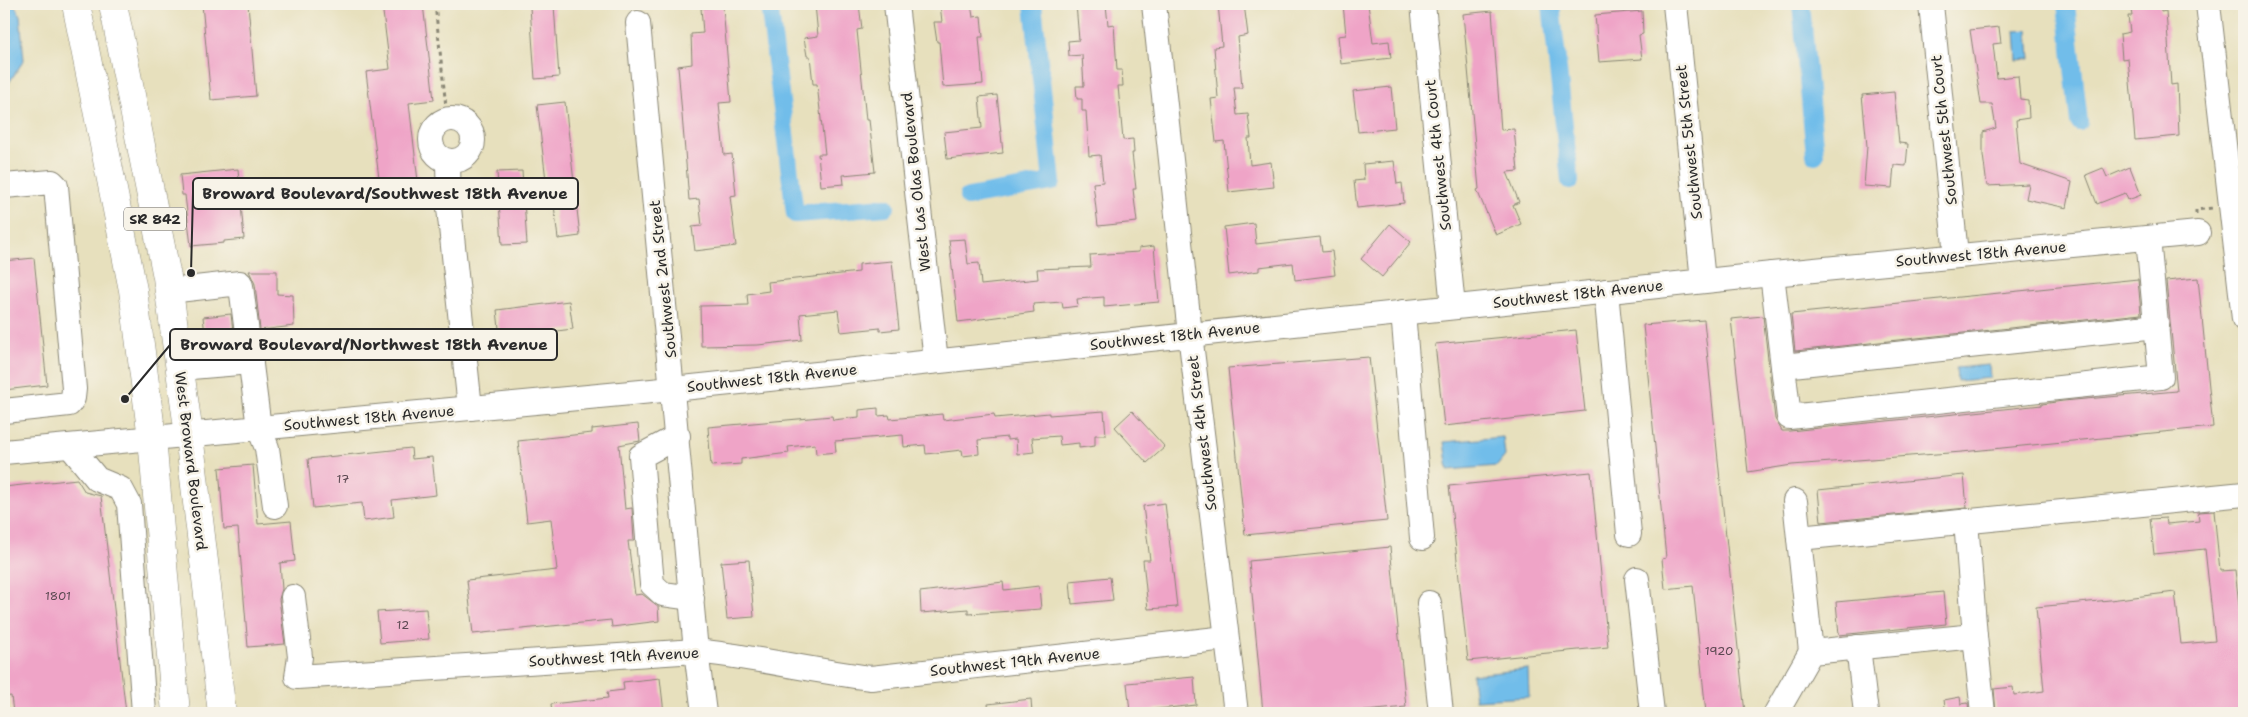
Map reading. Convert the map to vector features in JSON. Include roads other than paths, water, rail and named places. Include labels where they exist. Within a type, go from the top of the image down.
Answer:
[{"type":"main road","name":"SR 842","points":[[76,4],[133,290],[152,438],[176,713]]},
{"type":"main road","points":[[92,4],[112,117],[123,128],[138,134]]},
{"type":"main road","name":"West Broward Boulevard","points":[[113,4],[169,291],[189,435],[222,713]]},
{"type":"street","name":"West Las Olas Boulevard","points":[[896,4],[936,361]]},
{"type":"street","name":"Southwest 4th Street","points":[[1154,4],[1190,334],[1236,713]]},
{"type":"street","name":"Southwest 4th Court","points":[[1424,4],[1453,307]]},
{"type":"street","name":"Southwest 5th Street","points":[[1675,4],[1703,281]]},
{"type":"street","name":"Southwest 5th Court","points":[[1931,4],[1956,255]]},
{"type":"street","points":[[2208,4],[2244,319]]},
{"type":"street","name":"Southwest 2nd Street","points":[[638,23],[678,436],[696,651],[704,713]]},
{"type":"street","points":[[448,161],[449,208],[470,408]]},
{"type":"street","points":[[4,186],[42,181],[52,182],[56,186],[74,389],[73,398],[69,404],[4,411]]},
{"type":"street","name":"Southwest 18th Avenue","points":[[4,452],[673,389],[1956,255],[2198,233]]},
{"type":"street","points":[[1772,274],[1789,417],[2162,377],[2148,238]]},
{"type":"street","points":[[169,291],[240,283],[259,428],[267,448],[274,506]]},
{"type":"street","points":[[1606,291],[1629,534]]},
{"type":"street","points":[[1403,312],[1422,538]]},
{"type":"street","points":[[1783,366],[2157,326]]},
{"type":"street","points":[[179,368],[250,362]]},
{"type":"street","points":[[678,436],[641,456],[644,495],[652,584],[663,594],[692,598]]},
{"type":"street","points":[[70,446],[97,479],[121,489],[129,504],[144,713]]},
{"type":"street","points":[[1799,538],[2244,494]]},
{"type":"street","points":[[1784,709],[1811,652],[1795,501]]},
{"type":"street","points":[[1966,522],[1983,713]]},
{"type":"street","points":[[1637,579],[1652,713]]},
{"type":"street","name":"Southwest 19th Avenue","points":[[293,597],[300,657],[297,677],[696,651],[740,656],[817,672],[871,678],[1226,638]]},
{"type":"street","points":[[1429,604],[1440,713]]},
{"type":"street","points":[[1811,652],[1975,636]]},
{"type":"street","points":[[1858,647],[1866,713]]},
{"type":"water","points":[[4,4],[14,4],[20,15],[24,60],[4,90]]},
{"type":"water","points":[[2028,30],[2030,59],[2017,60],[2015,31]]},
{"type":"water","points":[[1989,365],[1990,378],[1957,381],[1956,368]]},
{"type":"water","points":[[1503,437],[1505,456],[1497,466],[1448,470],[1444,442]]},
{"type":"water","points":[[1528,669],[1529,697],[1475,700],[1472,675]]},
{"type":"waterway","points":[[769,4],[795,214],[886,207]]},
{"type":"waterway","points":[[968,197],[1052,182],[1033,4]]},
{"type":"waterway","points":[[1551,4],[1570,181]]},
{"type":"waterway","points":[[1801,4],[1815,155]]},
{"type":"waterway","points":[[2066,4],[2079,122]]},
{"type":"place","name":"Broward Boulevard/Southwest 18th Avenue","points":[[191,273]]},
{"type":"place","name":"Broward Boulevard/Northwest 18th Avenue","points":[[125,399]]}]
